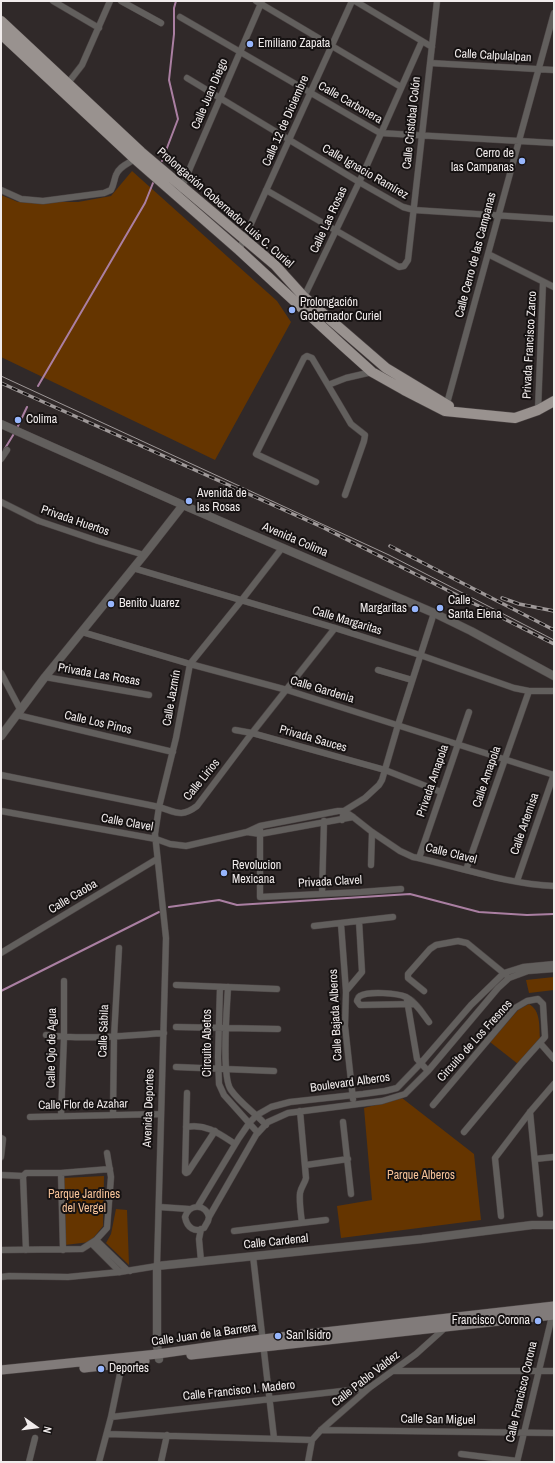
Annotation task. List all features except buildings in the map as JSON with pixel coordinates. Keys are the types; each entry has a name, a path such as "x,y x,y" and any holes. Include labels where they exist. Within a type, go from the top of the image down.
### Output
{"main road":[{"name":"Prolongación Gobernador Luis C. Curiel","path":"1,21 68,83 176,196 240,250 372,372 404,390 446,408 464,413 515,418 538,410 554,401"},
{"name":"Prolongación Gobernador Luis C. Curiel","path":"1,34 138,156 183,186 275,265 304,297 386,368 446,408"},
{"name":"Calle Juan de la Barrera","path":"1,1376 24,1371 554,1309"},
{"name":"Calle Juan de la Barrera","path":"1,1370 24,1371 122,1364 158,1356"}],"street":[{"path":"53,1 99,28"},
{"path":"68,83 82,65 110,1"},
{"path":"121,1 161,23"},
{"path":"354,1 432,47"},
{"name":"Calle 12 de Diciembre","path":"240,250 310,93 354,1"},
{"name":"Calle Cristóbal Colón","path":"336,231 399,267 404,266 408,260 437,1"},
{"path":"260,2 401,87"},
{"name":"Calle Juan Diego","path":"176,196 183,186 260,2"},
{"name":"Calle Cerro de las Campanas","path":"446,408 554,13"},
{"name":"Calle Carbonera","path":"180,17 380,133 554,143"},
{"name":"Calle Las Rosas","path":"304,297 359,182 422,41"},
{"name":"Calle Calpulalpan","path":"430,63 554,70"},
{"name":"Calle Ignacio Ramírez","path":"187,78 402,207 414,210 554,219"},
{"path":"1,190 21,199 43,201 107,191 111,190 115,184 119,170 138,156"},
{"path":"266,190 336,231"},
{"path":"488,254 554,287"},
{"name":"Privada Francisco Zarco","path":"538,410 543,282"},
{"path":"316,482 256,454 304,358 307,356 312,358 351,424 365,435 345,495"},
{"path":"328,385 346,378 372,372"},
{"name":"Avenida Colima","path":"1,424 183,505 434,613 471,631 554,676"},
{"path":"1,459 7,450"},
{"name":"Privada Huertos","path":"1,502 39,521 144,555"},
{"path":"1,736 45,677 183,505"},
{"name":"Calle Jazmín","path":"157,859 155,834 159,807 173,752 190,664 282,548"},
{"name":"Calle Margaritas","path":"133,568 335,628 420,655 514,688 529,691 554,691"},
{"path":"342,820 344,811 365,798 379,785 382,780 434,613"},
{"name":"Calle Lirios","path":"1,775 159,807 182,814 188,812 197,806 252,733 335,628"},
{"name":"Calle Gardenia","path":"82,632 190,664 287,690 554,775"},
{"path":"378,670 412,680"},
{"path":"1,673 19,713"},
{"name":"Privada Las Rosas","path":"45,677 149,695"},
{"name":"Calle Amapola","path":"466,870 529,691"},
{"name":"Privada Amapola","path":"419,858 469,712"},
{"name":"Calle Los Pinos","path":"19,713 173,752"},
{"name":"Privada Sauces","path":"235,730 252,733 385,770 441,792"},
{"name":"Calle Artemisa","path":"517,881 554,775"},
{"name":"Calle Clavel","path":"1,811 156,839 170,844 186,846 248,832 260,826 328,812 344,811 400,851 419,858 517,881 537,885 554,886"},
{"name":"Calle Clavel","path":"248,832 260,834 324,821 342,820 353,816"},
{"path":"322,894 324,821"},
{"name":"Privada Clavel","path":"260,826 260,897 401,889"},
{"path":"371,865 372,832"},
{"name":"Calle Caoba","path":"1,953 157,859"},
{"name":"Avenida Deportes","path":"157,859 166,927 157,1266 158,1356"},
{"path":"314,926 393,917"},
{"path":"346,991 362,972 359,921"},
{"name":"Calle Bajada Alberos","path":"342,924 346,991 345,1026 354,1104"},
{"path":"424,991 408,978 408,974 430,949 436,945 458,941 467,943 509,978"},
{"name":"Calle Sábila","path":"113,1115 114,1037 119,948"},
{"name":"Boulevard Alberos","path":"198,1206 235,1144 250,1122 257,1115 271,1107 290,1102 385,1091 397,1088 471,1005 504,973 523,967 554,964"},
{"name":"Boulevard Alberos","path":"209,1217 258,1133 266,1125 288,1113 382,1101 405,1094 428,1071 498,988 509,978 528,971 554,969"},
{"name":"Calle Ojo de Agua","path":"61,1116 64,1037 64,981"},
{"path":"176,985 277,989"},
{"name":"Circuito Abetos","path":"220,987 219,1084 224,1095 250,1122 258,1133"},
{"name":"Circuito Abetos","path":"228,987 226,1028 227,1081 230,1089 266,1125"},
{"path":"411,1004 360,1005 357,1001 362,995 382,993 398,994 406,997 429,1022"},
{"name":"Circuito de Los Fresnos","path":"433,1105 515,1008 527,1001 538,999 544,1004 545,1037 464,1132"},
{"path":"411,1004 417,1058 420,1064 428,1071"},
{"path":"176,1027 278,1029"},
{"path":"46,1036 114,1037 164,1033"},
{"path":"540,1043 554,1059"},
{"path":"176,1067 274,1071"},
{"path":"501,1216 496,1158 530,1112 554,1084"},
{"path":"187,1093 186,1174 215,1131"},
{"path":"300,1111 306,1165 306,1183 301,1189 300,1194 302,1223"},
{"path":"530,1112 540,1214"},
{"name":"Calle Flor de Azahar","path":"30,1117 161,1114"},
{"path":"343,1122 351,1194"},
{"path":"186,1127 194,1125 204,1126 235,1144"},
{"path":"1,1138 3,1139 3,1144 1,1157"},
{"path":"1,1250 82,1249 94,1242 107,1228 111,1177 107,1153"},
{"path":"535,1159 554,1157"},
{"path":"306,1165 348,1159"},
{"path":"1,1175 23,1176 26,1173 61,1173 110,1169"},
{"path":"61,1173 63,1250"},
{"path":"23,1176 26,1250"},
{"path":"159,1207 189,1209 198,1206 205,1210 209,1217 207,1224 201,1230 199,1239 201,1261"},
{"path":"189,1209 185,1217 188,1226 196,1230 201,1230"},
{"path":"234,1232 326,1220"},
{"name":"Calle Cardenal","path":"1,1277 68,1278 201,1261 422,1239 532,1225 554,1225"},
{"path":"94,1242 130,1271"},
{"path":"94,1242 120,1272"},
{"path":"253,1256 274,1438"},
{"name":"Calle Francisco Corona","path":"517,1461 554,1309"},
{"name":"Calle Pablo Valdez","path":"312,1440 321,1430 369,1388 394,1371 447,1322"},
{"path":"99,1462 111,1417 122,1364"},
{"path":"394,1371 538,1372 554,1370"},
{"name":"Calle Francisco I. Madero","path":"111,1417 369,1388"},
{"name":"Calle San Miguel","path":"321,1430 554,1433"},
{"path":"107,1434 312,1440 308,1462"},
{"path":"161,1462 167,1435"},
{"path":"29,1462 35,1438"},
{"path":"461,1454 517,1461"}],"green space":[{"path":"132,171 277,301 291,322 215,460 1,357 1,195 18,202 78,202 111,196"},
{"path":"554,977 554,990 529,993 526,980"},
{"path":"529,1004 536,1011 540,1038 518,1064 490,1042 518,1010"},
{"name":"Parque Alberos","path":"402,1098 474,1154 481,1220 341,1238 337,1206 372,1200 364,1108"},
{"name":"Parque Jardines del Vergel","path":"104,1176 103,1226 90,1242 65,1245 63,1178"},
{"path":"116,1209 127,1210 129,1265 106,1243 111,1234"}],"waterway":[{"path":"162,161 178,119 169,80 174,34 174,8 176,1"},
{"path":"38,386 145,203 153,183"},
{"path":"17,428 27,407"},
{"path":"4,450 15,432"},
{"path":"169,907 219,900 237,905 410,894 479,912 527,915 554,914"},
{"path":"1,991 159,912"}],"tram line":[{"path":"1,376 389,555 554,640"}],"railway":[{"path":"1,383 322,527 554,644"},
{"path":"390,546 554,630"},
{"path":"502,598 519,604 554,611"}],"place":[{"name":"Emiliano Zapata","path":"250,44"},
{"name":"Cerro de las Campanas","path":"522,161"},
{"name":"Prolongación Gobernador Curiel","path":"292,310"},
{"name":"Colima","path":"18,420"},
{"name":"Avenida de las Rosas","path":"189,501"},
{"name":"Benito Juarez","path":"111,604"},
{"name":"Calle Santa Elena","path":"440,608"},
{"name":"Margaritas","path":"415,609"},
{"name":"Revolucion Mexicana","path":"224,873"},
{"name":"Francisco Corona","path":"538,1321"},
{"name":"San Isidro","path":"278,1336"},
{"name":"Deportes","path":"101,1369"}]}
